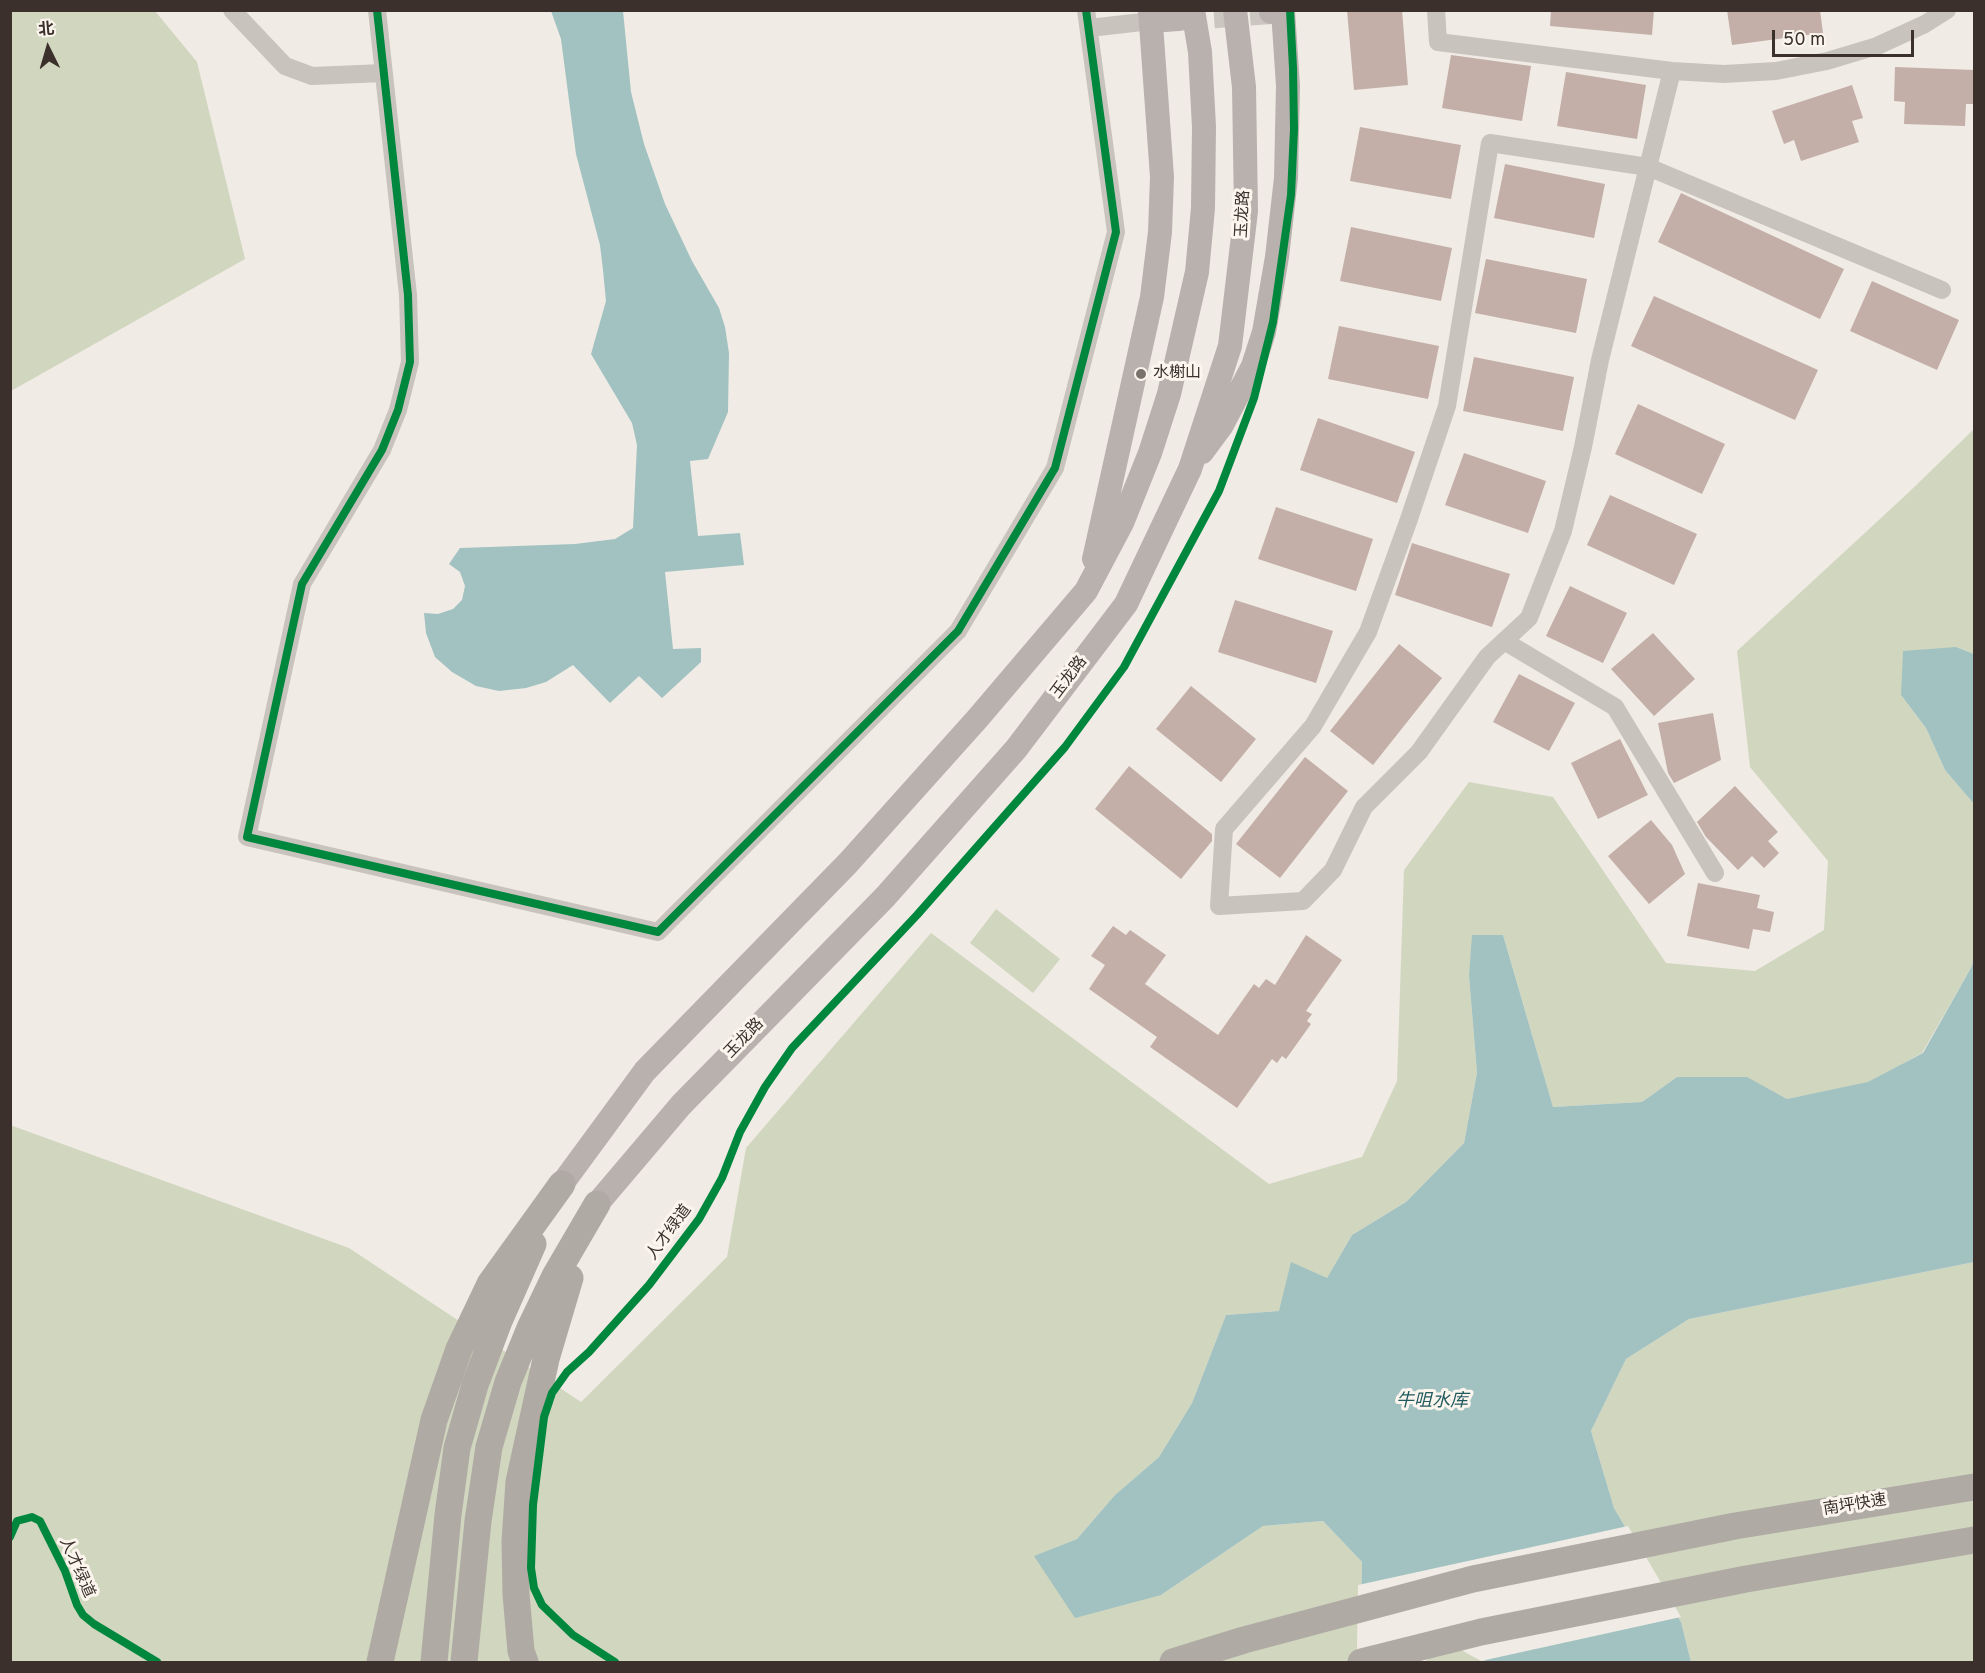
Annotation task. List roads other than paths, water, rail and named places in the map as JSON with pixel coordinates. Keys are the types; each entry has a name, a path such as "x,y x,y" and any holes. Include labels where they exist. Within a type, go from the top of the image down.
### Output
{"highway":[{"path":"380,1662 434,1420 459,1349 490,1284 562,1184"},
{"path":"434,1662 457,1448 474,1384 498,1321 562,1184"},
{"path":"464,1662 478,1521 489,1447 508,1382 555,1276 597,1204"},
{"path":"525,1662 521,1651 516,1594 515,1541 519,1482 557,1319 597,1204"},
{"name":"南坪快速","path":"1173,1662 1244,1640 1473,1580 1736,1526 1974,1487"},
{"path":"1361,1662 1481,1632 1746,1580 1974,1540"}],"main road":[{"name":"玉龙路","path":"597,1204 681,1105 885,897 1016,749 1126,604 1190,469 1230,346 1246,211 1244,87 1235,10"},
{"path":"1190,469 1222,425 1239,395 1253,366 1266,321 1277,257 1286,178 1288,86 1283,11 1271,12"},
{"path":"562,1184 645,1071 848,863 978,718 1086,591 1122,523 1150,453 1169,394 1197,272 1203,208 1204,127 1200,51 1186,15 1150,16 1162,177 1160,232 1150,308 1086,591"}],"street":[{"path":"232,10 285,66 312,76 384,73"},
{"path":"377,10 408,295 410,362 398,410 382,450 302,584 247,837 658,932 958,631 1055,468 1116,232 1088,19 1150,16"},
{"path":"1436,10 1438,42 1672,71 1734,74 1776,71 1827,61 1877,46 1925,24 1947,10"},
{"path":"1672,71 1648,167 1600,360 1563,531 1529,618 1486,657 1419,752 1364,807 1333,870 1303,901 1219,906 1224,829 1313,726 1368,632 1408,522 1448,406 1490,143 1648,167 1942,290"},
{"path":"1504,641 1615,707 1715,873"}],"water":[{"path":"551,11 623,11 631,92 644,144 665,204 692,261 719,308 725,327 729,353 728,412 708,459 690,461 698,536 740,533 744,565 665,572 673,649 701,648 701,662 662,698 639,676 610,703 573,665 546,682 526,688 499,691 476,686 452,672 435,657 426,633 424,613 438,614 453,609 462,600 465,586 460,572 449,564 460,548 575,544 615,539 633,528 637,445 632,423 591,354 606,301 603,270 600,245 576,154 561,39"},
{"path":"1956,647 1974,654 1974,804 1945,770 1926,728 1901,695 1903,651"},
{"name":"牛咀水库","path":"1472,935 1503,935 1553,1107 1642,1102 1677,1077 1747,1077 1787,1099 1868,1082 1923,1053 1972,966 1974,952 1974,1262 1689,1319 1626,1359 1591,1431 1614,1508 1681,1622 1691,1662 1488,1662 1444,1637 1360,1650 1362,1562 1323,1521 1263,1526 1161,1595 1075,1618 1034,1556 1077,1539 1115,1495 1159,1457 1192,1403 1226,1315 1279,1311 1291,1262 1327,1278 1352,1235 1406,1202 1464,1143 1477,1073 1469,976"}],"tunnel":[{"path":"1178,19 1271,12"}],"place":[{"name":"水榭山","path":"1141,374"}]}
